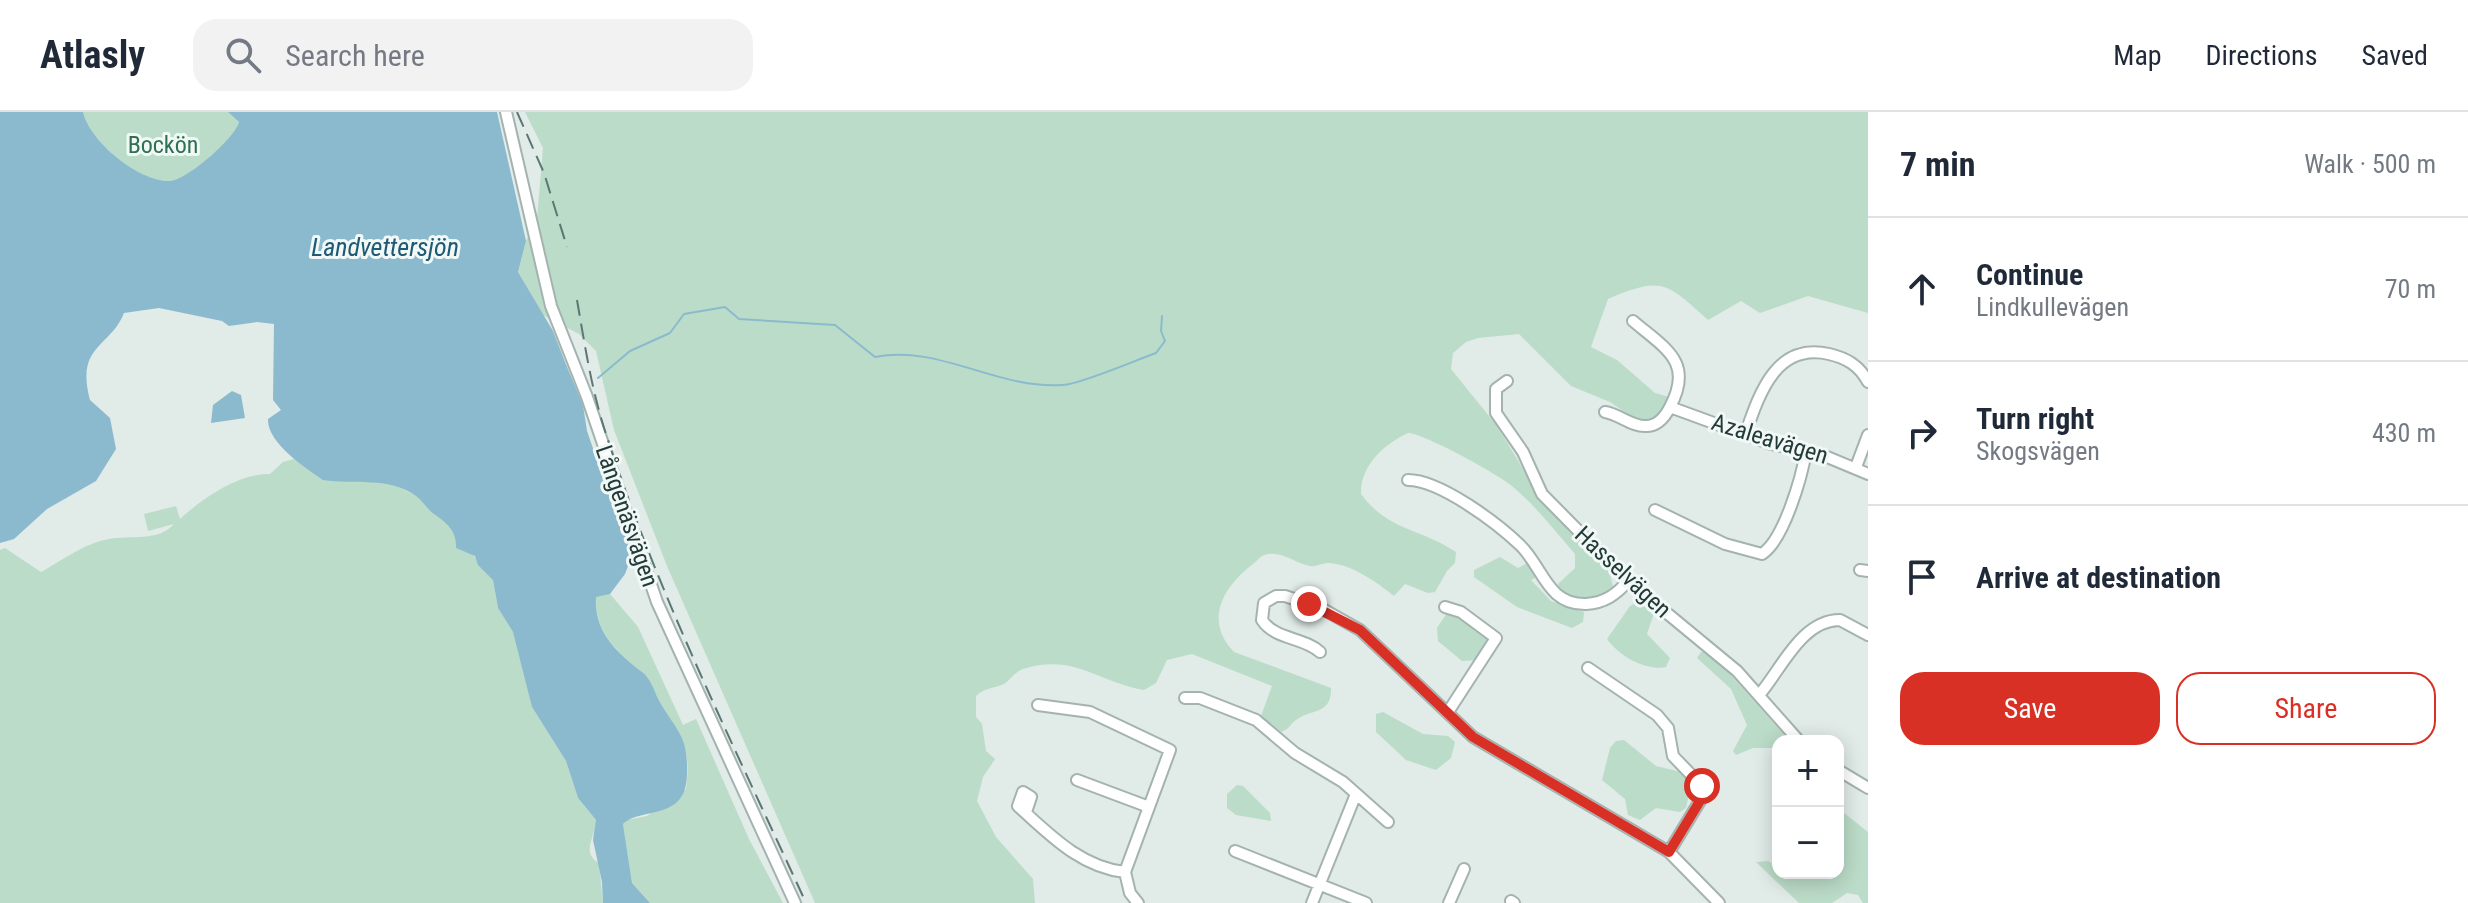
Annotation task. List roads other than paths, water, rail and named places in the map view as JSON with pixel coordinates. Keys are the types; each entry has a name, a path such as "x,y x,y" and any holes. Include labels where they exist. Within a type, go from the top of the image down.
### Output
{"street":[{"name":"Långenäsvägen","path":"506,112 551,306 587,397 657,602 795,903"},
{"path":"1605,412 1646,426 1658,422 1670,407 1680,385 1679,367 1633,321"},
{"path":"1745,435 1769,374 1796,355 1812,351 1841,357 1858,368 1868,382"},
{"name":"Hasselvägen","path":"1507,381 1498,385 1494,404 1502,424 1523,452 1542,494 1628,581 1737,671 1794,735"},
{"name":"Azaleavägen","path":"1670,407 1745,435 1856,467 1868,474"},
{"path":"1856,467 1868,435"},
{"path":"1655,510 1725,544 1762,554 1770,548 1795,495 1806,451"},
{"path":"1408,480 1435,486 1520,545 1551,590 1564,601 1584,604 1604,601 1628,581"},
{"path":"1320,652 1313,645 1270,629 1262,620 1264,603 1276,596 1285,596 1321,608 1349,623 1480,742 1669,852 1703,895 1719,903"},
{"path":"1445,607 1461,612 1496,638 1448,712"},
{"path":"1759,695 1789,654 1819,625 1840,620 1868,635"},
{"path":"1588,668 1657,715 1668,728 1673,756 1702,786 1703,796 1669,852"},
{"path":"1185,698 1200,698 1256,720 1295,753 1343,782 1388,822"},
{"path":"1038,705 1090,712 1170,750 1125,872 1130,893 1138,903"},
{"path":"1844,774 1868,788"},
{"path":"1077,780 1149,807"},
{"path":"1312,903 1356,794"},
{"path":"1026,812 1054,842 1099,865 1125,872"},
{"path":"1235,851 1366,903"},
{"path":"1449,903 1464,869"}],"water":[{"name":"Landvettersjön","path":"0,112 83,112 95,136 118,158 144,175 170,181 198,166 228,138 239,122 228,112 497,112 526,241 518,272 553,331 583,405 587,431 633,553 625,574 610,594 596,597 599,621 609,641 648,678 686,750 686,782 679,800 666,809 635,817 623,824 632,883 650,903 603,903 593,840 596,820 578,798 566,761 532,707 513,632 498,608 493,580 478,565 475,556 456,548 450,528 416,496 382,483 323,480 289,454 274,437 268,419 281,410 273,400 274,324 257,322 229,326 222,321 159,308 124,313 96,349 87,368 90,400 110,418 116,449 96,481 47,509 14,539 0,543"},
{"path":"232,391 241,395 245,418 211,423 213,405"}],"waterway":[{"path":"598,378 630,351 670,333 684,314 725,307 739,319 835,325 875,357 922,357 1015,381 1063,385 1156,353 1165,341 1161,331 1162,316"}],"railway":[{"path":"517,112 544,173 567,247"},
{"path":"577,300 597,404 650,556 806,903"}],"park label":[{"name":"Bockön","path":"163,145"}]}
